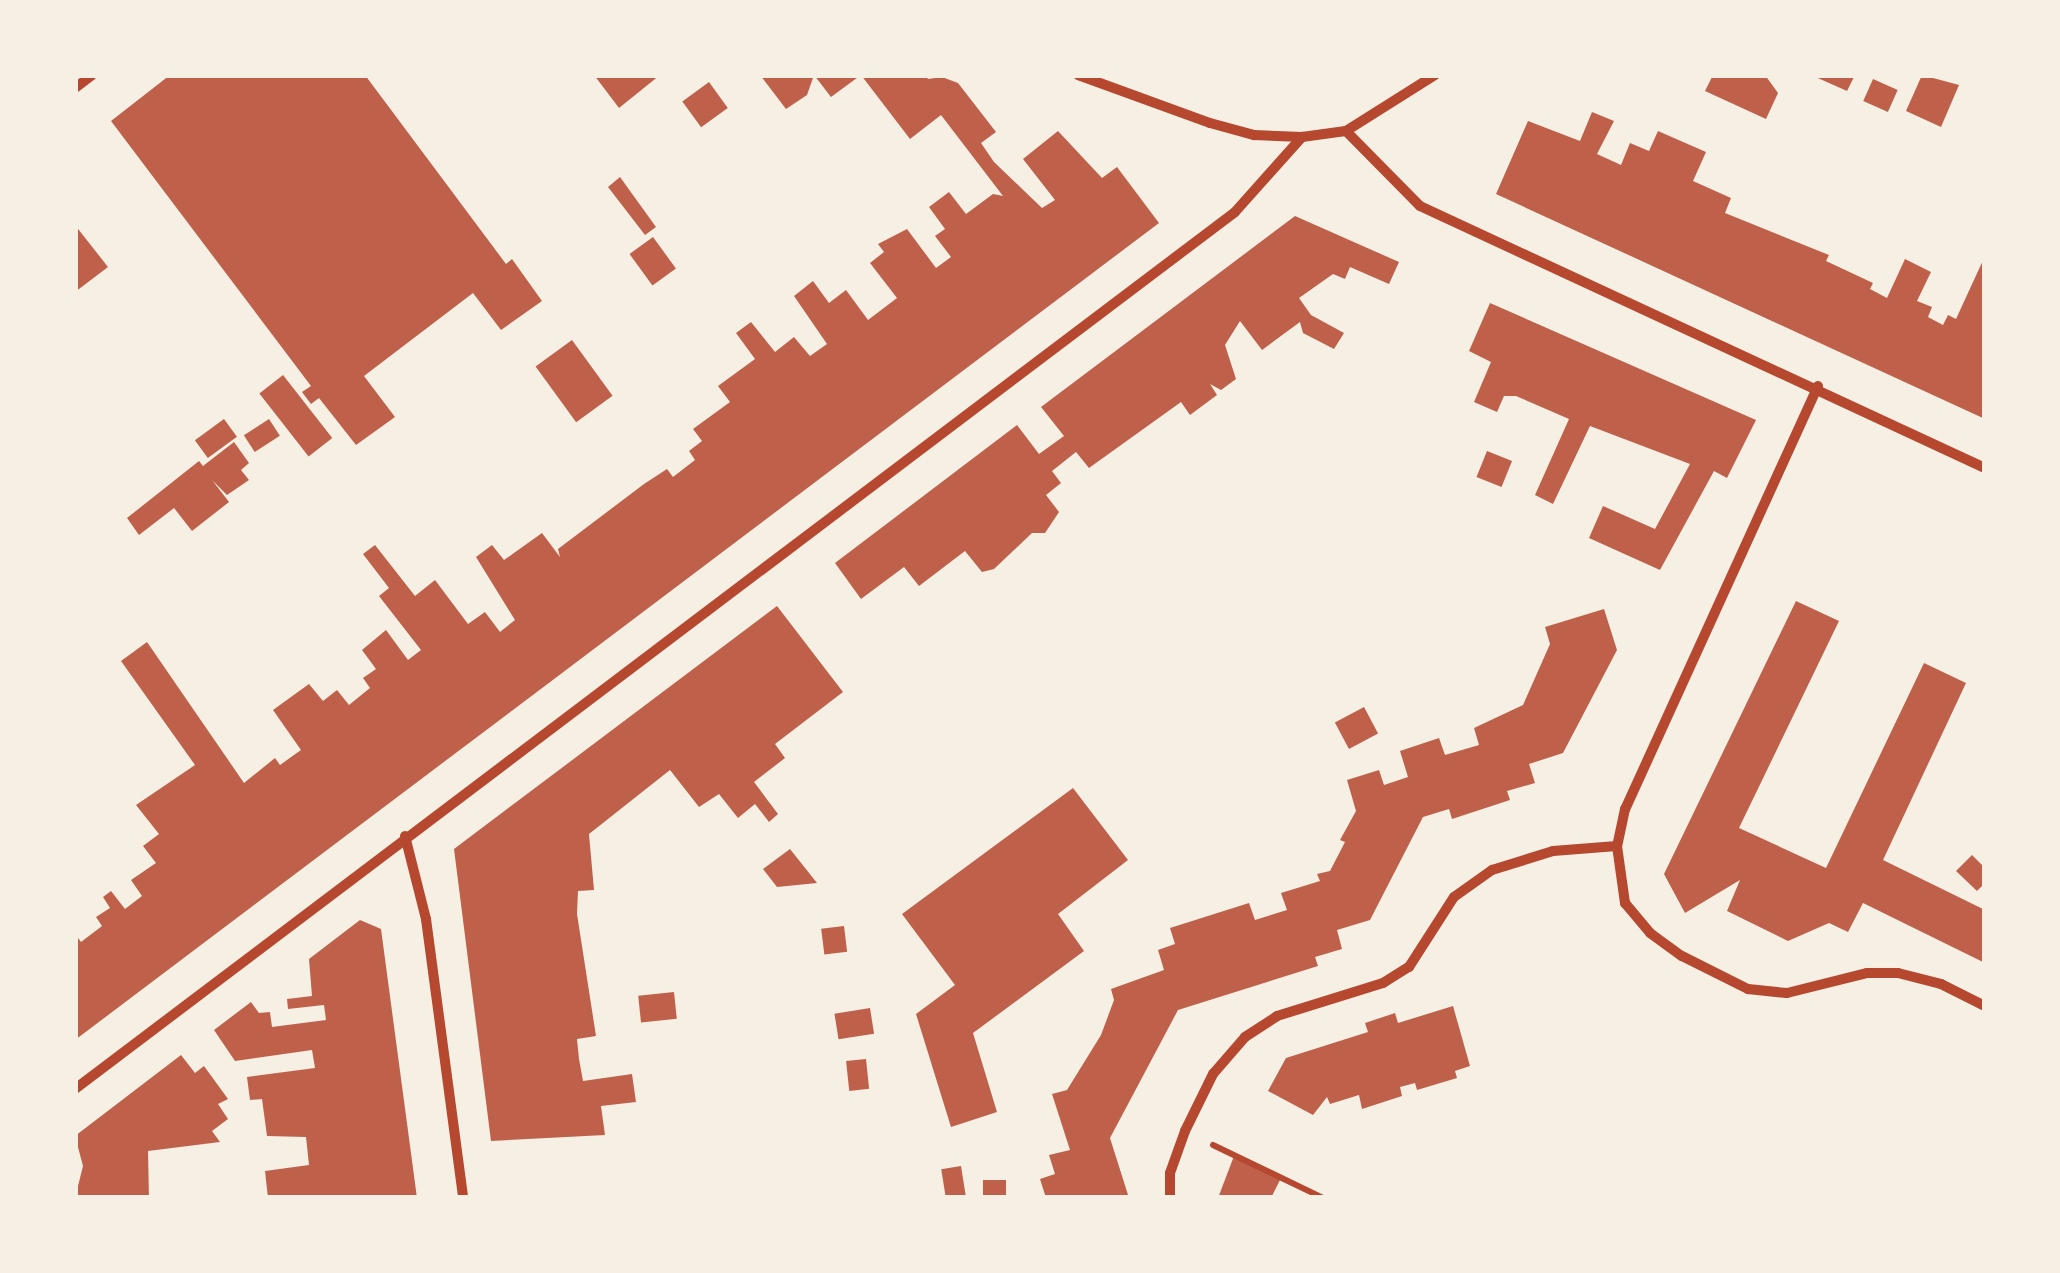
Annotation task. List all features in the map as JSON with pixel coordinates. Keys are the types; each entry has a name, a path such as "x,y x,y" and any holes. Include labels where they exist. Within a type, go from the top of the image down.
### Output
{"street":[{"path":"75,88 92,75"},
{"path":"1078,75 1210,123 1254,135 1302,138 1346,130 1435,75"},
{"path":"1346,130 1420,206 1818,386 1985,468"},
{"path":"75,1089 1236,212 1302,138"},
{"path":"1818,386 1625,809 1617,846 1625,902 1650,933 1748,990 1786,993 1867,973 1898,973 1941,984 1985,1006"},
{"path":"405,836 426,919 463,1198"},
{"path":"1170,1198 1170,1173 1185,1131 1214,1074 1245,1037 1277,1016 1383,983 1409,967 1454,898 1492,870 1553,852 1617,846"}],"path":[{"path":"1185,1131 1323,1198"}],"building":[{"path":"170,75 365,75 506,264 512,259 542,301 501,330 473,293 364,376 395,417 356,445 319,398 311,404 302,392 311,386 111,121"},
{"path":"594,75 660,75 619,108"},
{"path":"760,75 814,75 807,95 786,109"},
{"path":"814,75 861,75 831,97"},
{"path":"861,75 925,75 928,79 942,77 958,83 996,132 981,143 994,162 1042,208 1055,200 1023,159 1058,131 1102,178 1117,167 1159,223 75,1040 75,934 81,942 102,926 96,917 110,908 103,897 111,891 125,909 142,896 131,880 156,863 143,846 159,834 136,805 195,765 121,661 147,642 244,783 275,758 280,765 301,750 273,710 309,684 323,701 337,690 349,705 370,688 363,678 376,669 362,650 386,630 408,660 421,650 379,596 389,588 363,554 375,545 415,596 435,580 468,624 485,612 500,632 515,620 476,557 492,545 504,560 542,533 560,557 558,549 644,484 667,469 673,477 695,460 689,451 702,441 693,429 730,402 718,386 755,359 736,333 751,322 775,352 794,337 810,356 827,344 794,296 813,281 829,303 846,290 868,320 897,298 870,263 884,252 878,244 907,229 936,268 951,257 935,236 945,229 929,207 949,192 966,214 993,194 1003,196 941,115 910,139"},
{"path":"1713,75 1765,75 1778,93 1766,119 1705,91"},
{"path":"1811,75 1855,75 1847,91"},
{"path":"1922,75 1959,85 1941,127 1906,111"},
{"path":"1873,79 1898,90 1888,112 1863,101"},
{"path":"709,82 728,108 701,127 682,101"},
{"path":"1592,112 1614,121 1597,154 1621,165 1630,143 1649,151 1658,131 1706,152 1693,181 1731,198 1725,213 1829,255 1826,261 1873,283 1870,289 1887,298 1905,259 1931,272 1917,301 1932,307 1928,317 1943,325 1948,315 1956,319 1985,256 1985,419 1496,194 1528,121 1580,141"},
{"path":"620,177 656,227 645,235 608,187"},
{"path":"1295,216 1399,262 1389,284 1350,267 1345,279 1333,274 1299,298 1311,315 1344,333 1334,349 1303,333 1300,322 1262,350 1240,321 1225,345 1236,379 1221,390 1210,384 1217,395 1190,415 1181,402 1089,468 1076,452 1052,471 1061,483 1046,495 1059,512 1045,533 1032,533 994,569 982,572 965,551 919,586 904,567 861,599 835,563 1017,425 1039,454 1064,436 1041,407"},
{"path":"75,225 108,267 75,292"},
{"path":"653,237 676,269 652,286 630,254"},
{"path":"1490,303 1756,420 1727,478 1714,471 1660,570 1589,538 1603,506 1655,529 1690,464 1590,426 1553,504 1535,495 1569,419 1516,396 1504,396 1497,412 1474,402 1491,362 1469,351"},
{"path":"572,340 613,396 576,422 536,366"},
{"path":"283,375 332,438 309,457 259,393"},
{"path":"224,419 237,437 208,458 195,440"},
{"path":"269,419 280,436 255,452 244,435"},
{"path":"234,442 249,463 241,470 249,480 227,495 212,480 229,502 192,531 174,508 139,535 127,518 199,461 203,466"},
{"path":"1487,451 1512,461 1502,487 1477,477"},
{"path":"1796,601 1839,621 1739,828 1826,868 1924,663 1966,683 1883,860 1985,910 1985,963 1863,903 1848,932 1829,923 1788,941 1727,911 1740,880 1685,913 1664,874"},
{"path":"777,606 843,692 775,744 785,758 754,782 778,814 769,822 755,804 738,818 719,794 699,807 670,770 589,834 594,890 578,891 577,914 596,1036 577,1039 579,1059 583,1081 632,1074 636,1102 601,1106 605,1135 491,1141 454,849"},
{"path":"1604,609 1617,650 1563,753 1529,764 1535,783 1507,791 1510,800 1452,819 1449,809 1423,817 1370,920 1337,930 1342,949 1315,957 1318,966 1178,1010 1110,1138 1129,1198 1046,1198 1040,1179 1055,1174 1049,1155 1070,1150 1052,1094 1067,1090 1101,1035 1114,1000 1111,989 1164,970 1158,950 1175,944 1170,928 1249,903 1255,920 1287,910 1281,893 1320,881 1317,874 1330,871 1345,842 1340,840 1356,811 1347,780 1379,770 1384,785 1408,777 1400,751 1439,738 1445,755 1479,745 1474,728 1523,705 1550,644 1545,627"},
{"path":"1364,707 1378,733 1349,749 1335,722"},
{"path":"1073,788 1128,860 1058,914 1084,951 973,1033 997,1112 951,1127 916,1014 955,985 902,914"},
{"path":"790,849 817,883 777,887 763,869"},
{"path":"1972,855 1985,868 1985,883 1977,891 1956,871"},
{"path":"360,920 381,929 417,1198 268,1198 265,1171 309,1165 306,1137 267,1136 262,1099 250,1100 247,1077 315,1068 312,1050 235,1061 214,1030 251,1002 259,1013 270,1012 272,1027 326,1020 324,1005 288,1009 287,999 312,996 309,959"},
{"path":"844,926 847,952 824,955 821,929"},
{"path":"674,992 677,1019 641,1023 638,996"},
{"path":"1453,1006 1470,1066 1455,1071 1457,1078 1417,1090 1415,1083 1400,1087 1402,1096 1362,1109 1359,1095 1330,1104 1327,1097 1313,1115 1268,1091 1286,1058 1368,1032 1365,1023 1395,1013 1398,1023"},
{"path":"870,1008 874,1034 839,1039 834,1014"},
{"path":"181,1055 195,1073 204,1066 228,1099 218,1104 228,1119 212,1131 220,1142 148,1151 149,1198 75,1198 83,1166 75,1136"},
{"path":"866,1059 869,1089 849,1091 846,1061"},
{"path":"1234,1156 1280,1180 1271,1198 1218,1198"},
{"path":"961,1166 966,1197 946,1198 941,1169"},
{"path":"983,1180 1006,1180 1006,1198 983,1198"}]}
